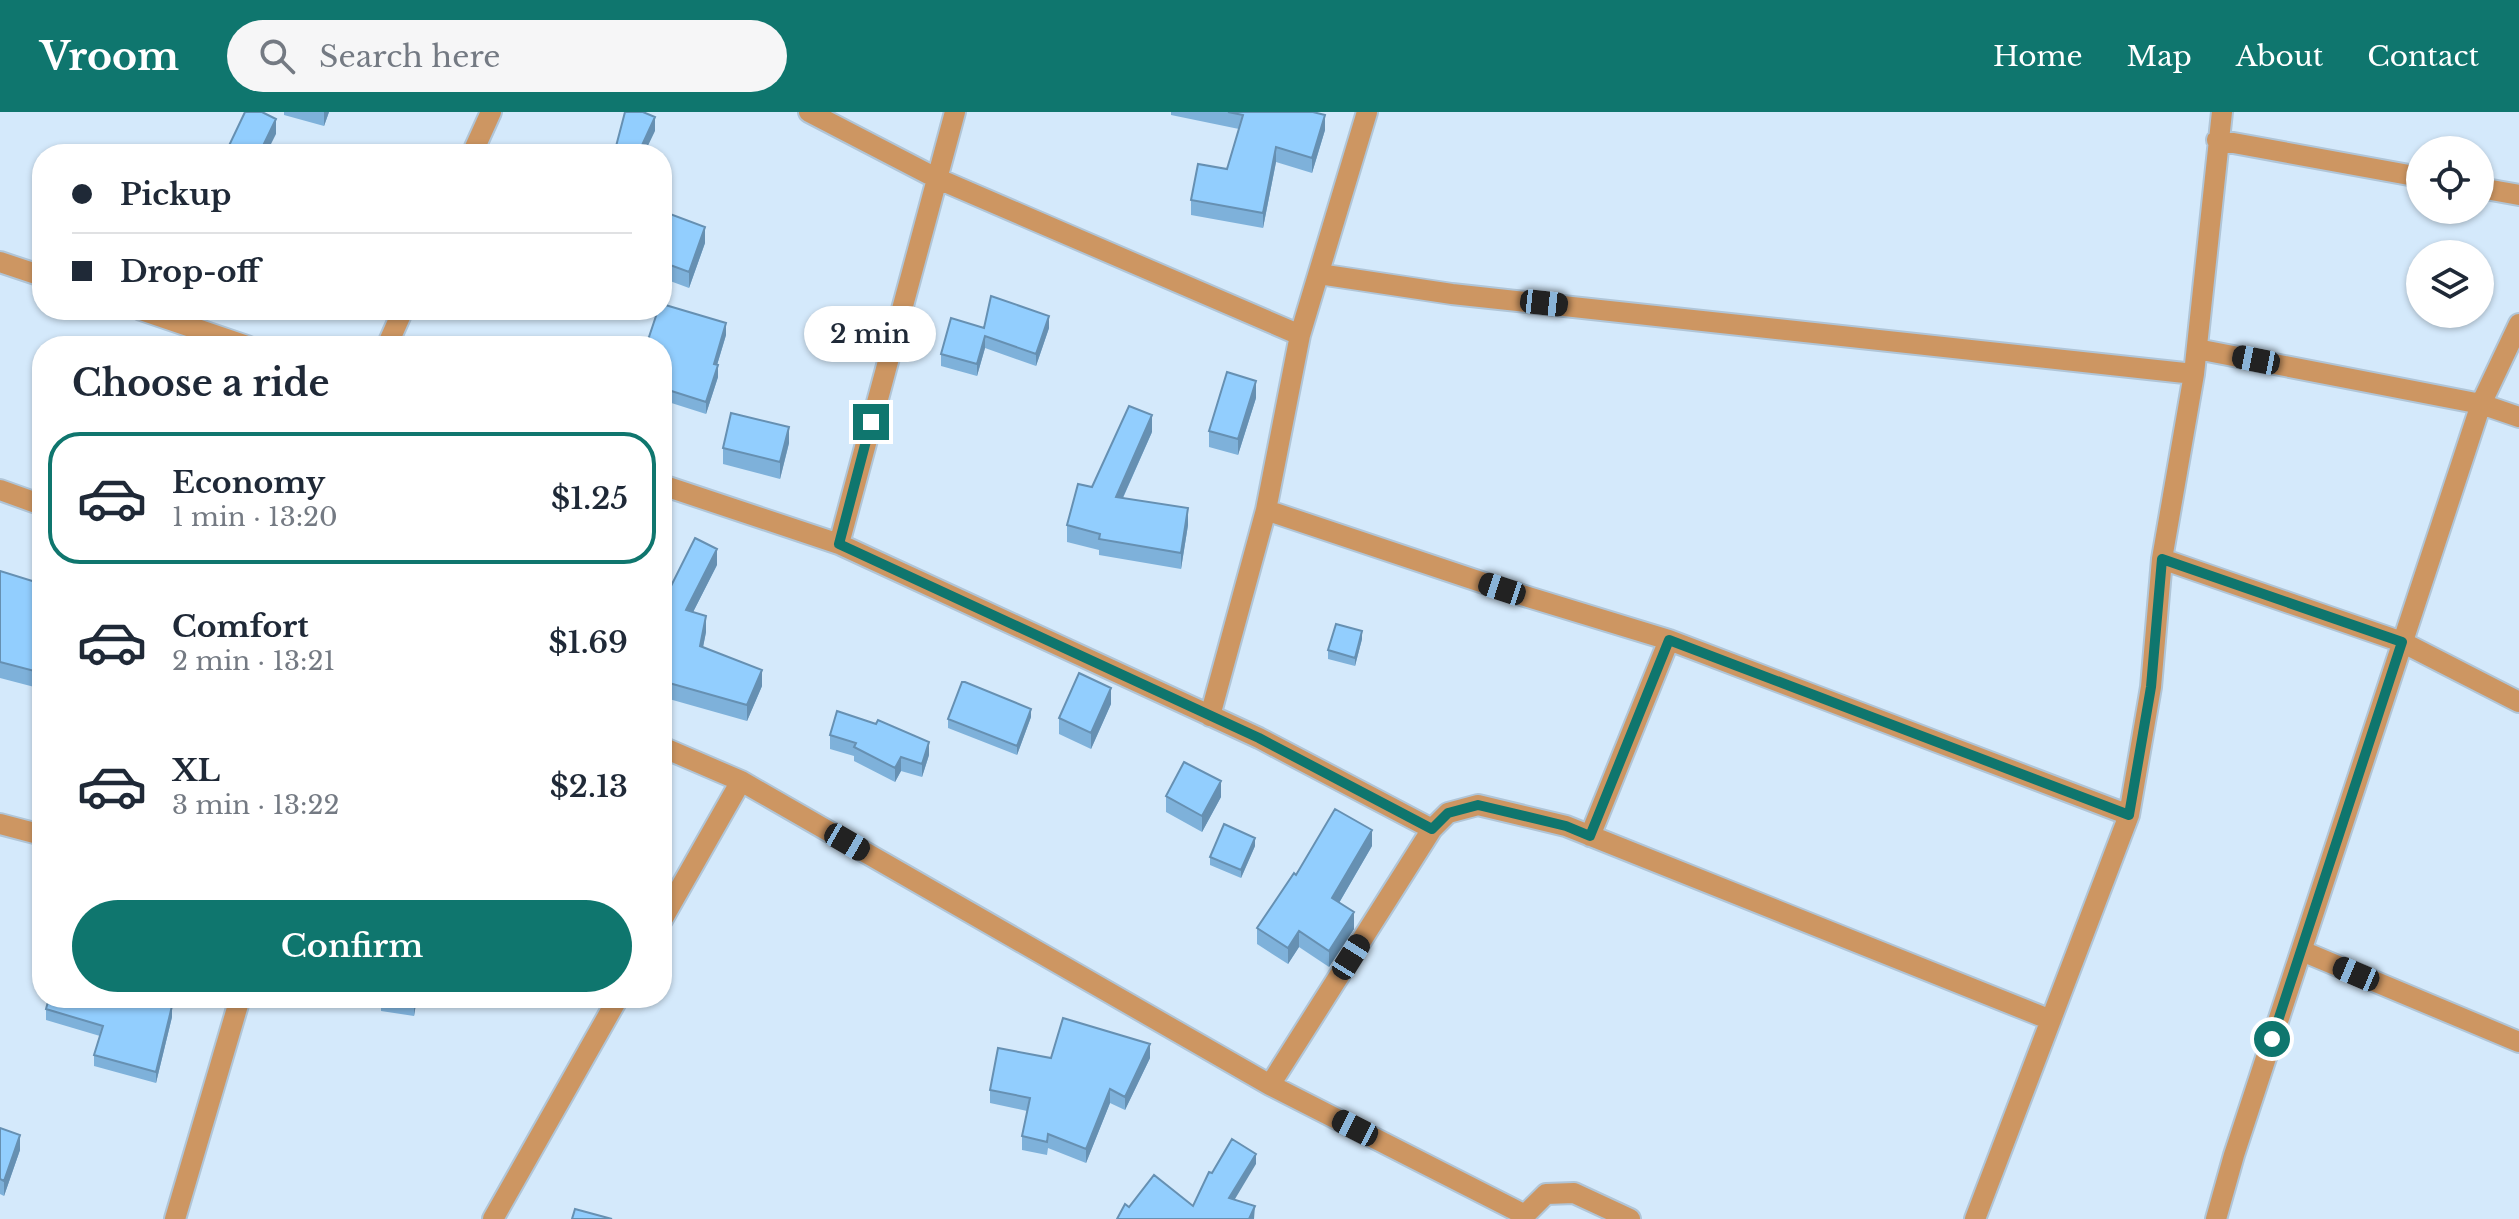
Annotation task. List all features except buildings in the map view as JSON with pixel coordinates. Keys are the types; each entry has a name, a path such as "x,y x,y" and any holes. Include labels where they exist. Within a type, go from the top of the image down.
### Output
{"street":[{"path":"477,144 491,112"},
{"path":"809,112 936,178 1300,335"},
{"path":"839,544 955,112"},
{"path":"1210,716 1266,510 1300,335 1367,112"},
{"path":"1975,1219 2129,815 2151,687 2162,559 2194,374 2222,112"},
{"path":"2217,140 2406,174"},
{"path":"2494,191 2519,195"},
{"path":"0,262 32,273"},
{"path":"1319,274 1452,294 2194,374"},
{"path":"170,320 218,336"},
{"path":"2216,1219 2234,1155 2481,404 2519,324"},
{"path":"2197,349 2481,404 2519,417"},
{"path":"672,488 839,544 1210,716 1432,829"},
{"path":"0,490 32,501"},
{"path":"1266,510 1502,589 1669,640 2129,815"},
{"path":"2162,559 2402,642 2519,702"},
{"path":"1590,836 1669,640"},
{"path":"672,751 741,781 1270,1085 1524,1217 1546,1194 1574,1193 1630,1219"},
{"path":"672,902 741,781"},
{"path":"1270,1085 1432,829 1448,813 1478,805 1566,826 2051,1020"},
{"path":"0,824 32,832"},
{"path":"2302,951 2519,1042"},
{"path":"175,1219 237,1008"},
{"path":"493,1219 612,1008"}],"route":[{"path":"871,422 839,544 1259,738 1432,829 1448,813 1478,805 1566,826 1590,836 1669,640 2129,815 2151,687 2162,559 2402,642 2272,1039"}]}
